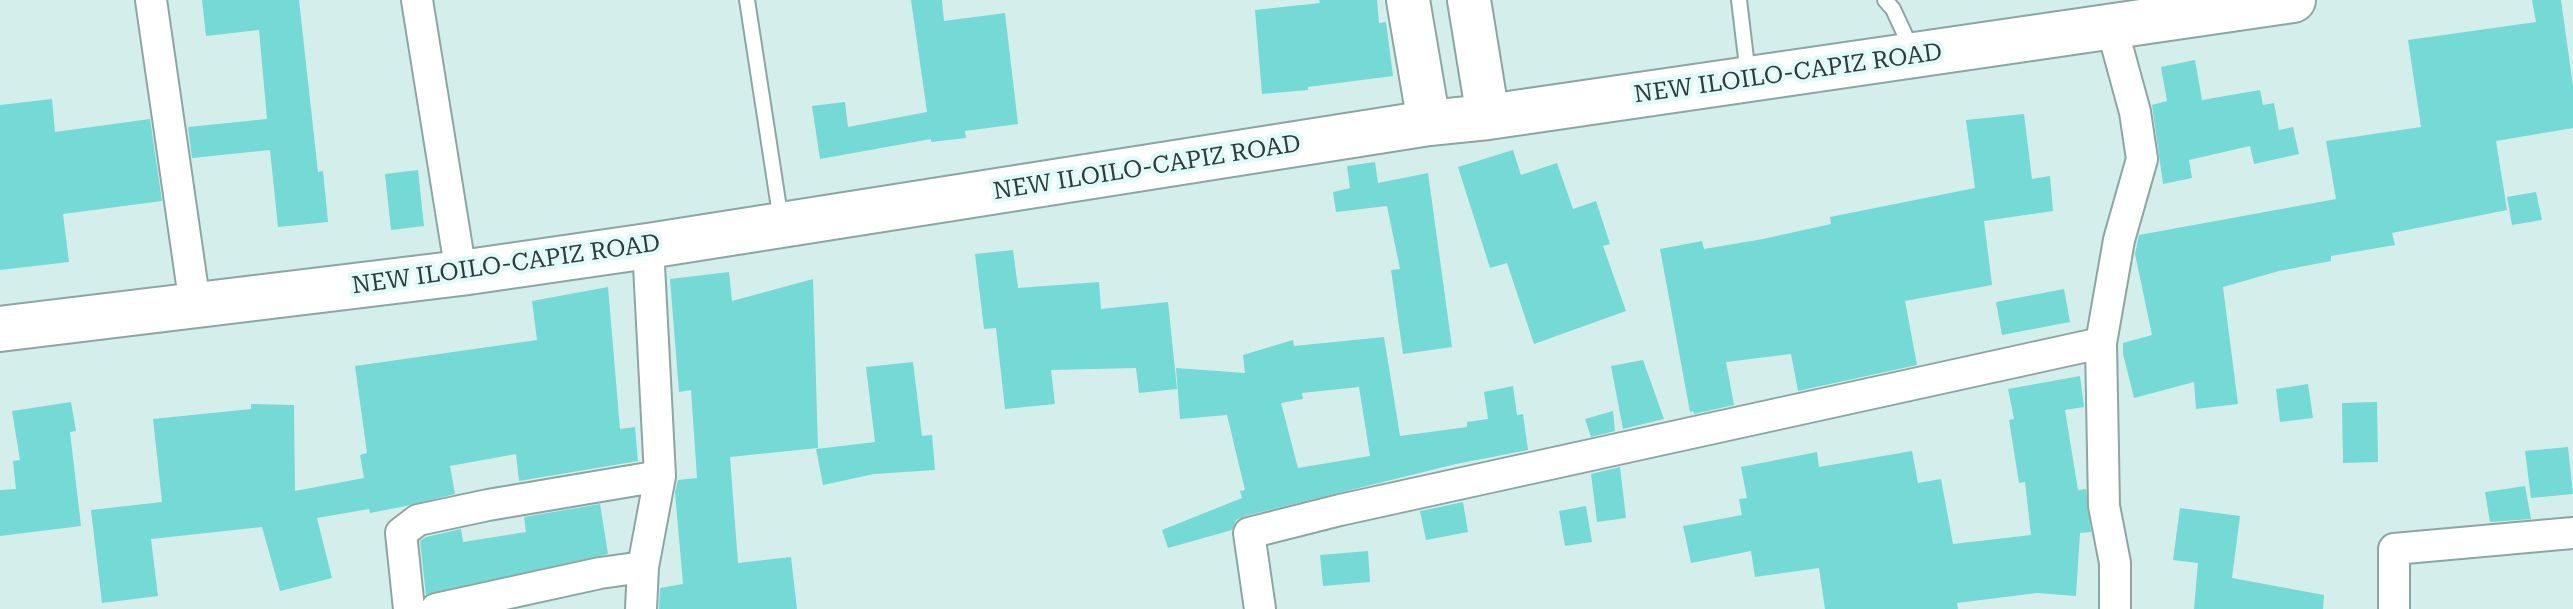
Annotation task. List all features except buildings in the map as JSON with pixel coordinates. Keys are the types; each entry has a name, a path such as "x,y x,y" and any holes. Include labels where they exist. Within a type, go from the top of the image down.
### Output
{"highway":[{"name":"NEW ILOILO-CAPIZ ROAD","path":"0,329 461,273 782,226 1429,123 1915,57 2293,0"}],"street":[{"path":"151,0 195,305"},
{"path":"417,0 461,273"},
{"path":"1408,0 1429,123"},
{"path":"1469,0 1488,117"},
{"path":"2112,28 2135,112 2142,159 2119,240 2101,343 2104,506 2115,563 2115,609"},
{"path":"641,609 643,567 660,476 648,246"},
{"path":"1260,609 1249,533 1340,510 2101,343"},
{"path":"409,609 401,533 418,520 660,476"},
{"path":"2394,609 2394,549 2573,533"},
{"path":"436,609 600,573 643,567"}],"lane":[{"path":"747,0 782,226"},
{"path":"1739,0 1749,80"},
{"path":"1885,0 1893,9 1915,57"}]}
